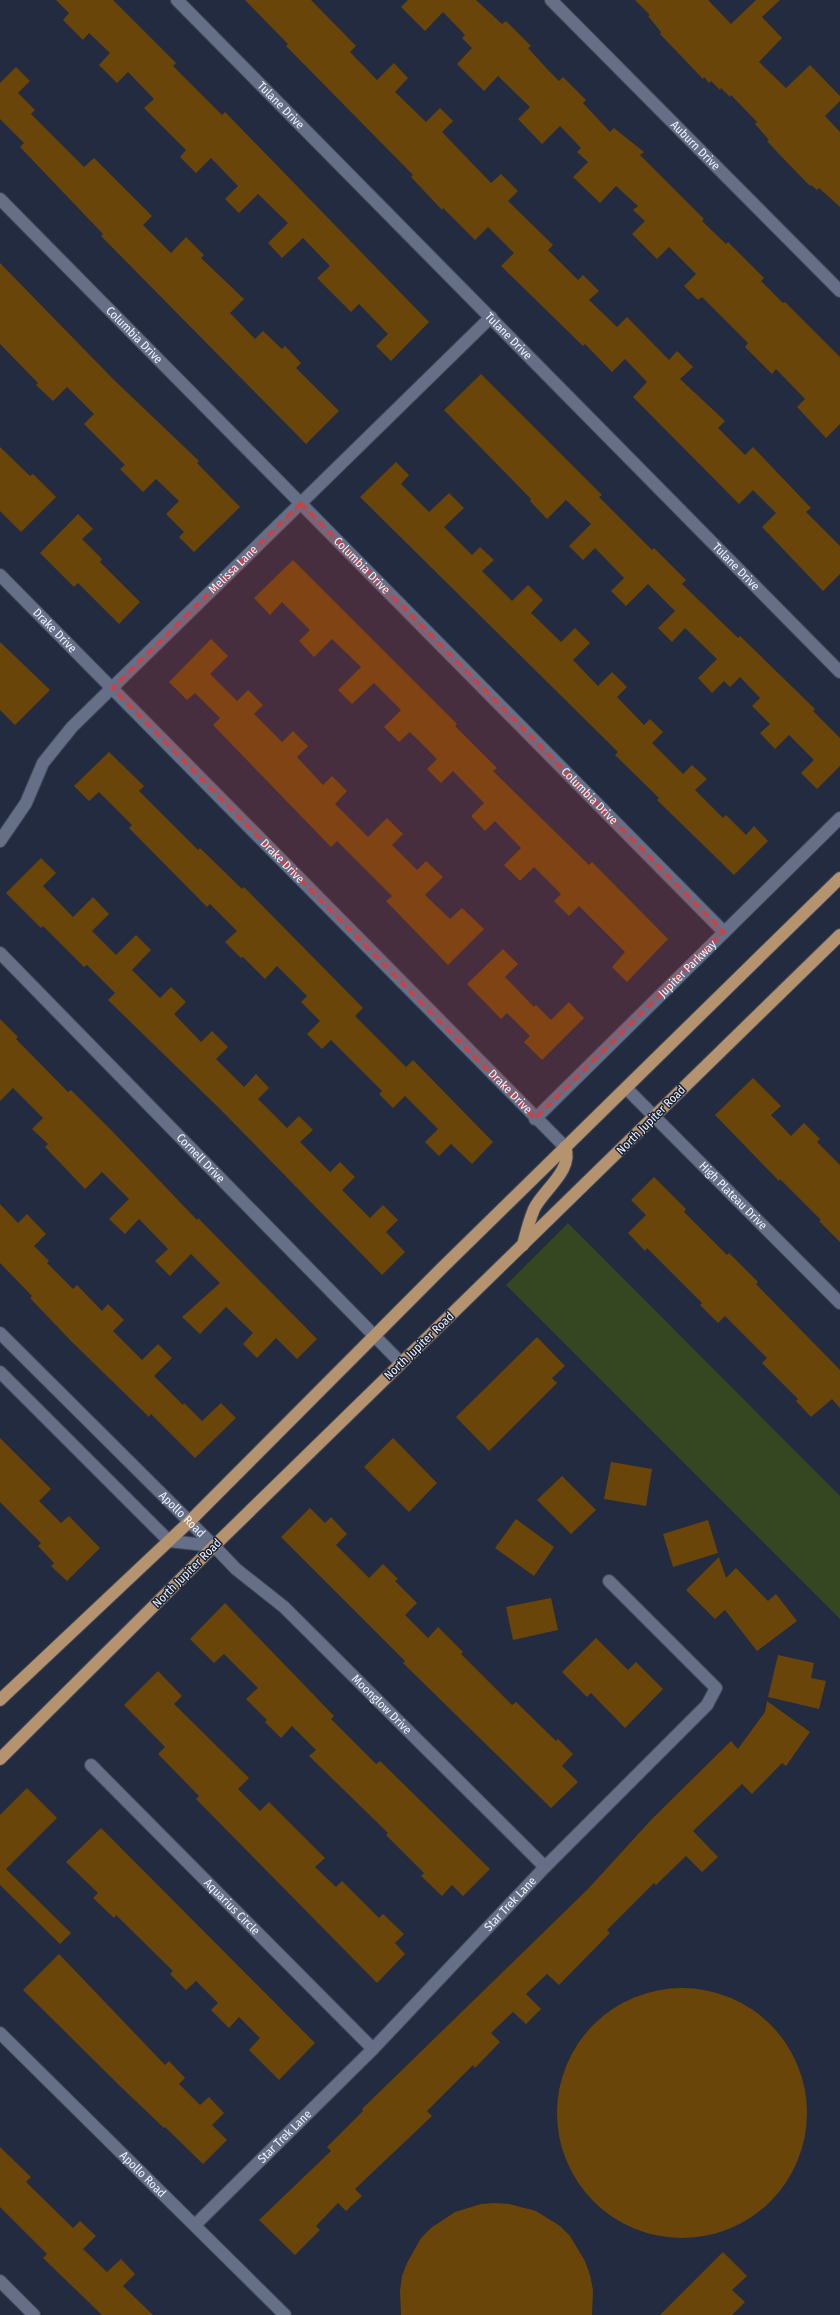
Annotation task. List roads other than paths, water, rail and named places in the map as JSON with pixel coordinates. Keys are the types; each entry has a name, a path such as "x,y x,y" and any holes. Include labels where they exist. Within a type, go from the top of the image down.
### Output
{"main road":[{"path":"0,1700 189,1522 565,1147 840,878"},
{"name":"North Jupiter Road","path":"0,1760 214,1546 840,935"},
{"path":"522,1246 534,1208 564,1166 568,1154 565,1147"}],"street":[{"name":"Tulane Drive","path":"177,0 840,672"},
{"name":"Auburn Drive","path":"551,0 840,291"},
{"name":"Columbia Drive","path":"0,199 724,932"},
{"name":"Melissa Lane","path":"0,841 26,804 43,763 72,727 491,317"},
{"name":"Drake Drive","path":"0,575 535,1119 565,1147"},
{"name":"Jupiter Parkway","path":"535,1119 840,818"},
{"name":"Cornell Drive","path":"0,953 401,1363"},
{"name":"High Plateau Drive","path":"626,1088 653,1117 840,1303"},
{"name":"Apollo Road","path":"0,1333 214,1546"},
{"path":"0,1372 169,1541"},
{"name":"Apollo Road","path":"169,1541 214,1546"},
{"name":"Moonglow Drive","path":"214,1546 236,1569 284,1607 545,1867"},
{"name":"Star Trek Lane","path":"195,2225 373,2049 545,1867 707,1705 716,1688 609,1581"},
{"name":"Aquarius Circle","path":"91,1765 373,2049"},
{"name":"Apollo Road","path":"0,2033 285,2315"},
{"path":"0,2281 34,2315"}]}
